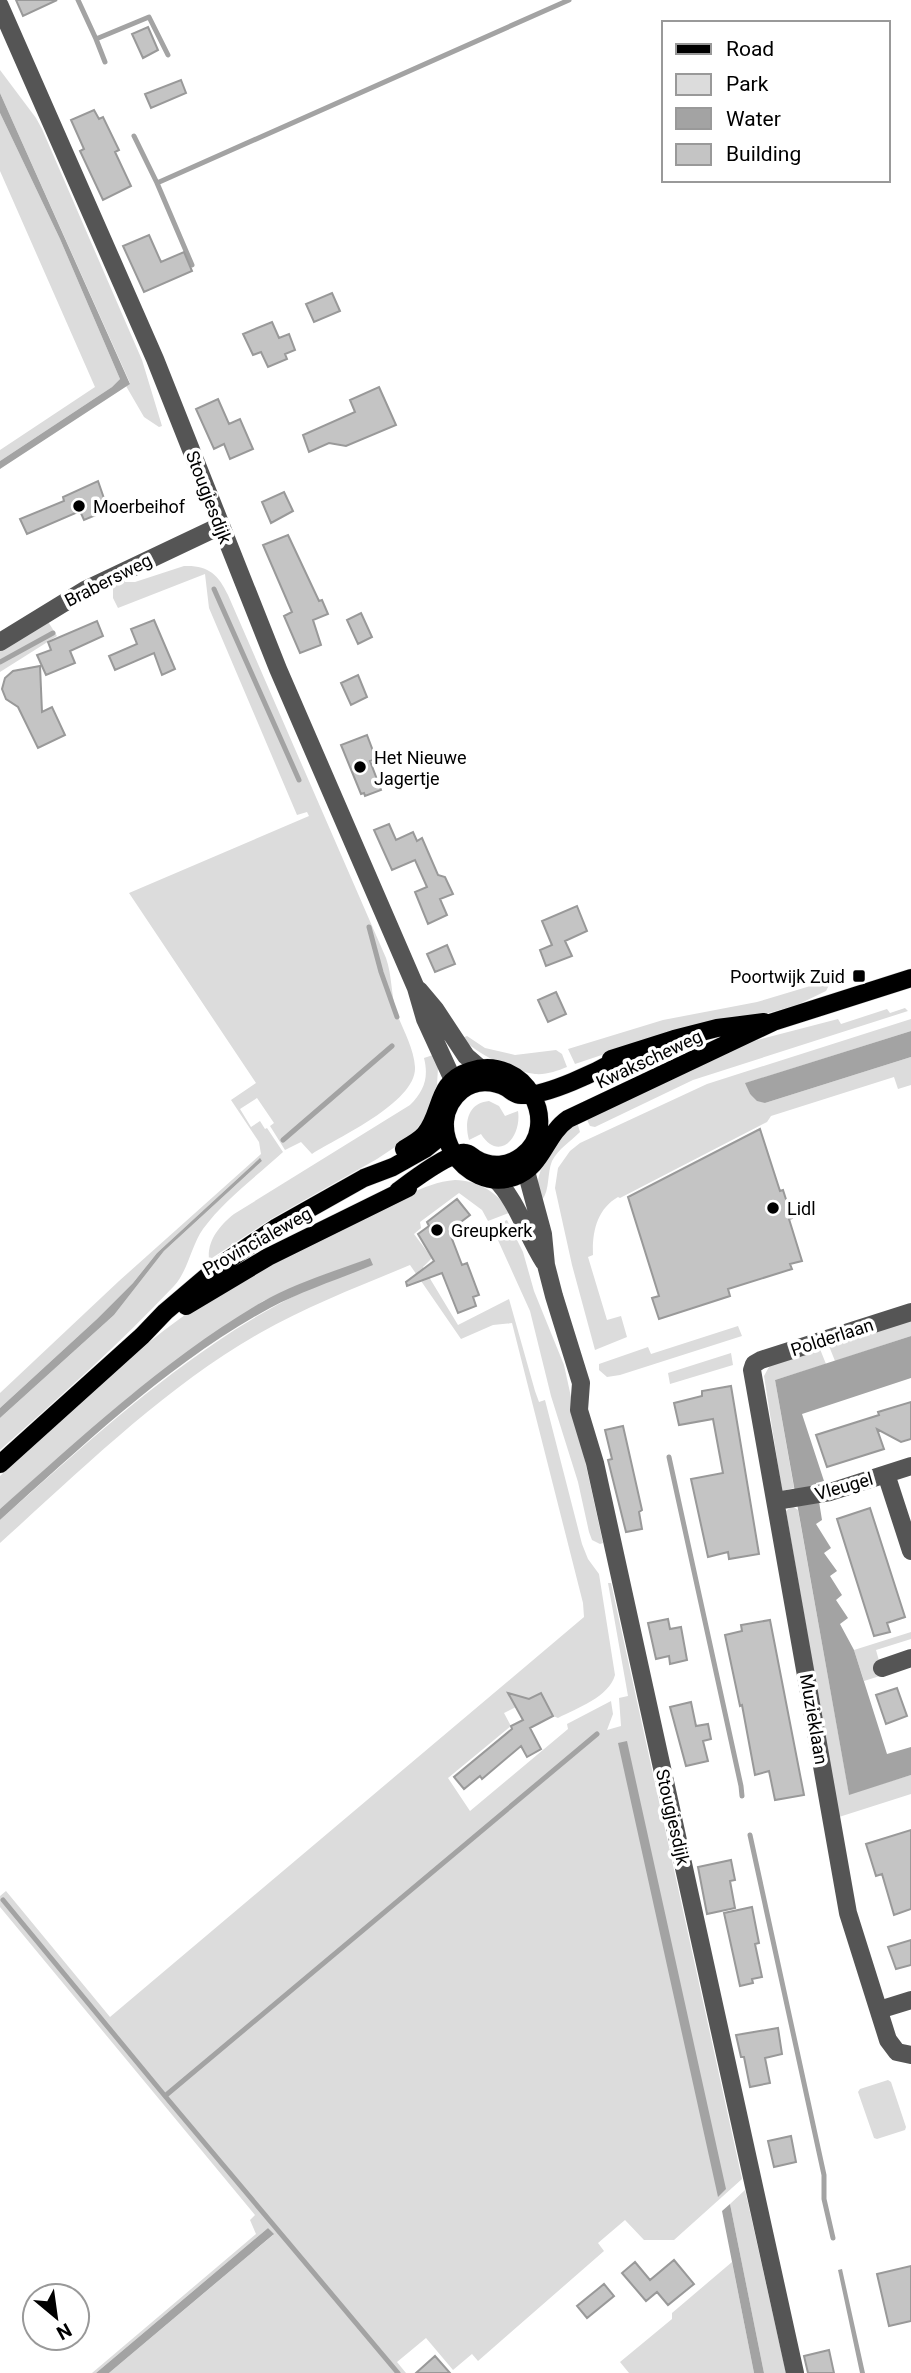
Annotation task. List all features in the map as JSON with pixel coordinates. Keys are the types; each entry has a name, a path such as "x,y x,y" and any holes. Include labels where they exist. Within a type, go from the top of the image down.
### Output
{"main road":[{"name":"Kwakscheweg","path":"525,1163 540,1157 557,1128 568,1119 773,1022 911,978"},
{"name":"Kwakscheweg","path":"528,1088 596,1062 621,1058 674,1039 718,1028 773,1022"},
{"path":"440,1119 448,1142 461,1162 480,1176 495,1179 512,1177 525,1163 538,1129 537,1109 528,1088 501,1070 480,1068 469,1071 455,1088"},
{"path":"455,1088 489,1082 505,1087 517,1095 528,1088"},
{"name":"Provincialeweg","path":"0,1464 142,1336 165,1311 232,1256 364,1178 421,1138 440,1119 442,1095 455,1088"},
{"path":"461,1162 464,1152 482,1162 498,1165 525,1163"},
{"name":"Provincialeweg","path":"142,1336 243,1270 398,1191 456,1168 461,1162"}],"street":[{"name":"Stougjesdijk","path":"0,6 159,369 296,711 416,988 425,1019 455,1088"},
{"name":"Brabersweg","path":"0,642 85,590 220,526"},
{"name":"Stougjesdijk","path":"416,988 435,1009 466,1056 480,1068"},
{"name":"Stougjesdijk","path":"525,1163 543,1234 546,1265 581,1383 579,1410 595,1463 795,2373"},
{"name":"Stougjesdijk","path":"495,1179 510,1197 530,1240 546,1265"},
{"name":"Polderlaan","path":"754,1364 774,1355 911,1312"},
{"name":"Muzieklaan","path":"754,1364 753,1373 785,1500 848,1913 891,2045 899,2053 911,2055"},
{"name":"Vleugel","path":"785,1500 821,1494 911,1466"},
{"path":"886,1474 911,1551"},
{"path":"882,1668 911,1658"},
{"path":"879,2010 911,2000"}],"green space":[{"path":"0,70 42,129 142,360 162,426 159,427 144,417 126,386 130,383 0,93"},
{"path":"0,113 60,239 120,379 0,461 0,450 95,387 0,171"},
{"path":"184,566 200,567 211,572 228,595 386,958 396,1011 410,1045 415,1067 412,1080 404,1093 390,1105 312,1154 301,1142 285,1150 270,1126 274,1123 257,1098 240,1109 251,1127 260,1121 265,1129 267,1128 283,1152 211,1218 174,1286 111,1349 0,1450 0,1418 114,1315 164,1251 262,1161 259,1159 157,1253 133,1283 97,1319 0,1408 0,1393 119,1281 261,1154 259,1142 231,1100 256,1083 129,893 309,816 307,812 297,815 209,608 205,574 118,608 113,598 113,586 121,582 135,582"},
{"path":"47,620 57,636 0,672 0,651"},
{"path":"827,981 829,985 826,991 797,1005 765,1014 676,1030 575,1064 568,1049 663,1020 757,1002"},
{"path":"905,1008 908,1011 693,1080 595,1127 590,1126 586,1118 746,1043 838,1019 841,1024 887,1009 890,1013"},
{"path":"911,1019 911,1031 746,1083 750,1094 765,1103 911,1057 911,1085 898,1089 894,1077 771,1116 767,1122 618,1197 605,1208 597,1222 593,1255 588,1257 607,1320 621,1316 627,1337 595,1350 555,1188 558,1168 570,1151 580,1143 707,1084"},
{"path":"467,1036 485,1048 515,1055 556,1050 562,1054 567,1067 539,1074 526,1073 476,1050 462,1038"},
{"path":"436,1054 437,1085 423,1121 410,1137 377,1159 271,1219 209,1260 210,1246 215,1234 234,1214 410,1105 424,1084 424,1058"},
{"path":"489,1101 499,1106 505,1116 518,1111 513,1137 502,1146 488,1142 481,1134 469,1140 469,1114 476,1105"},
{"path":"577,1122 580,1132 552,1161 542,1200 538,1183 542,1167 559,1141"},
{"path":"455,1180 487,1189 511,1212 488,1221 482,1210 459,1193 420,1222 421,1228 414,1234 432,1258 423,1267 458,1325 509,1299 535,1391 539,1402 545,1400 582,1544 588,1559 599,1574 615,1675 612,1683 599,1696 558,1718 553,1716 541,1693 525,1701 521,1696 515,1699 516,1707 504,1713 511,1726 448,1778 470,1811 568,1729 567,1724 611,1701 613,1714 607,1730 621,1726 619,1698 628,1696 608,1583 611,1583 742,2179 674,2240 644,2240 625,2220 598,2243 604,2251 478,2361 472,2354 453,2370 426,2338 397,2362 406,2373 109,2373 273,2235 268,2228 96,2373 92,2373 256,2234 250,2220 255,2215 0,1907 0,1896 6,1891 110,2017 584,1617 583,1603 512,1323 493,1325 461,1339 410,1265 296,1314 225,1354 125,1431 0,1543 0,1520 159,1384 252,1319 370,1258 263,1301 131,1395 0,1509 0,1476 140,1350 210,1298 419,1190"},
{"path":"507,1220 523,1252 534,1291 564,1365 603,1543 600,1544 592,1540 589,1532 578,1482 551,1396 530,1311 492,1227"},
{"path":"911,1320 911,1336 835,1361 829,1346"},
{"path":"738,1326 742,1336 620,1375 607,1377 599,1370 599,1364 648,1347 651,1354"},
{"path":"820,1349 826,1364 775,1380 794,1488 782,1491 764,1376 770,1365"},
{"path":"731,1353 733,1365 670,1384 668,1373"},
{"path":"792,1506 798,1510 849,1794 911,1775 911,1794 839,1817 786,1511"},
{"path":"911,1632 911,1639 876,1650 883,1675 864,1681 854,1650"},
{"path":"888,2080 906,2127 905,2130 877,2139 874,2138 858,2092"},
{"path":"745,2190 786,2373 764,2373 730,2204"},
{"path":"732,2262 754,2373 629,2373 620,2362 672,2319 672,2313"}],"water":[{"path":"0,93 130,384 0,469 0,461 120,379 60,239 0,113"},
{"path":"911,1031 911,1057 765,1103 757,1101 750,1094 745,1083"},
{"path":"260,1158 262,1161 164,1251 114,1315 0,1418 0,1408 97,1319 133,1283 157,1253"},
{"path":"370,1258 373,1265 270,1308 197,1354 129,1406 0,1520 0,1509 126,1399 192,1348 275,1295"},
{"path":"911,1336 911,1378 802,1414 824,1481 816,1483 822,1520 816,1524 831,1548 824,1553 837,1571 830,1576 842,1595 836,1600 848,1618 840,1624 854,1650 887,1754 911,1747 911,1775 849,1795 775,1380"},
{"path":"627,1741 726,2189 718,2197 618,1743"},
{"path":"730,2204 764,2373 754,2373 722,2211"},
{"path":"268,2228 274,2234 109,2373 96,2373"},
{"path":"842,2269 865,2373 860,2373 838,2270"}],"building":[{"path":"16,0 57,0 23,16"},
{"path":"148,27 158,50 143,58 132,34"},
{"path":"181,80 186,93 151,108 145,94"},
{"path":"94,110 99,119 103,117 119,150 115,152 131,186 103,200 80,151 84,149 71,120"},
{"path":"149,235 161,262 184,252 192,271 144,292 123,246"},
{"path":"332,293 340,311 314,322 306,304"},
{"path":"272,322 279,338 289,334 295,350 285,354 287,359 268,367 261,352 253,355 243,334"},
{"path":"379,387 396,425 346,446 329,443 309,452 303,435 355,412 350,400"},
{"path":"218,399 229,424 240,419 253,449 230,459 224,444 214,449 196,409"},
{"name":"Moerbeihof","path":"98,481 108,510 84,520 80,511 27,534 20,519 64,501 63,497"},
{"path":"284,492 293,511 271,523 262,502"},
{"path":"288,535 319,601 322,600 328,614 313,620 321,645 300,653 284,616 292,612 263,545"},
{"path":"361,613 372,637 358,644 347,620"},
{"path":"154,620 175,669 162,675 154,653 115,670 109,656 137,644 131,629"},
{"path":"97,621 103,636 70,651 75,663 46,675 37,655 51,650 48,642"},
{"path":"40,666 42,712 52,707 65,735 38,748 18,707 6,699 2,689 5,678 13,671"},
{"path":"358,675 367,697 351,705 341,683"},
{"path":"367,735 376,759 370,761 381,790 365,796 364,793 361,794 341,745"},
{"path":"389,824 396,840 413,832 417,841 422,838 438,875 445,877 453,894 440,899 447,915 428,924 415,892 427,887 415,860 392,870 374,830"},
{"path":"577,906 587,931 565,941 572,956 546,966 540,950 552,945 542,921"},
{"path":"447,945 455,964 435,972 427,954"},
{"path":"556,992 566,1014 548,1022 538,1000"},
{"path":"760,1129 780,1191 783,1190 792,1218 789,1219 802,1261 790,1264 792,1269 728,1289 730,1296 659,1319 652,1298 659,1296 628,1197"},
{"path":"457,1199 470,1215 449,1231 462,1265 467,1263 479,1295 473,1297 476,1306 458,1313 442,1273 407,1286 406,1282 434,1261 418,1234 429,1226 427,1222"},
{"path":"731,1386 759,1554 729,1559 728,1552 708,1557 691,1479 723,1473 713,1419 679,1425 674,1403 702,1396 702,1391"},
{"path":"911,1402 911,1439 901,1442 877,1429 884,1449 827,1467 816,1435"},
{"path":"623,1426 642,1510 639,1512 642,1529 626,1532 608,1460 612,1459 605,1430"},
{"path":"870,1508 905,1617 887,1623 890,1632 874,1636 837,1519"},
{"path":"668,1619 670,1629 681,1627 687,1660 670,1664 669,1656 656,1659 648,1623"},
{"path":"770,1620 804,1795 775,1800 769,1771 755,1775 725,1635 742,1631 741,1625"},
{"path":"897,1688 907,1716 886,1724 876,1695"},
{"path":"508,1693 529,1699 541,1693 553,1716 530,1728 541,1749 527,1757 521,1746 482,1779 480,1776 464,1789 454,1777 512,1729 511,1726 523,1720"},
{"path":"691,1702 696,1726 708,1724 711,1739 703,1741 708,1761 686,1766 670,1707"},
{"path":"911,1830 911,1909 894,1915 882,1874 876,1876 866,1844"},
{"path":"731,1860 735,1880 730,1881 735,1908 707,1914 698,1867"},
{"path":"752,1907 759,1943 755,1944 762,1977 752,1979 753,1983 740,1986 724,1913"},
{"path":"911,1940 911,1965 896,1969 888,1947"},
{"path":"778,2028 782,2054 765,2058 770,2083 750,2087 736,2035"},
{"path":"791,2136 796,2162 774,2167 768,2141"},
{"path":"674,2260 694,2284 668,2305 657,2292 646,2301 622,2273 635,2262 650,2280"},
{"path":"911,2266 911,2321 889,2326 877,2274"},
{"path":"604,2284 614,2296 587,2318 577,2306"},
{"path":"829,2350 834,2373 808,2373 804,2356"},
{"path":"435,2356 450,2373 416,2373"}],"waterway":[{"path":"78,0 96,39"},
{"path":"192,265 157,183 569,0"},
{"path":"105,62 96,39 149,17 168,55"},
{"path":"134,136 157,183"},
{"path":"214,589 299,780"},
{"path":"0,662 53,633"},
{"path":"369,927 397,1017"},
{"path":"283,1140 392,1046"},
{"path":"669,1457 742,1796"},
{"path":"398,2373 165,2096 597,1734"},
{"path":"750,1835 824,2175 824,2199 833,2238"},
{"path":"3,1900 165,2096"}],"place":[{"name":"Moerbeihof","path":"79,506"},
{"name":"Het Nieuwe Jagertje","path":"360,767"},
{"name":"Poortwijk Zuid","path":"859,976"},
{"name":"Lidl","path":"773,1208"},
{"name":"Greupkerk","path":"437,1230"}]}
